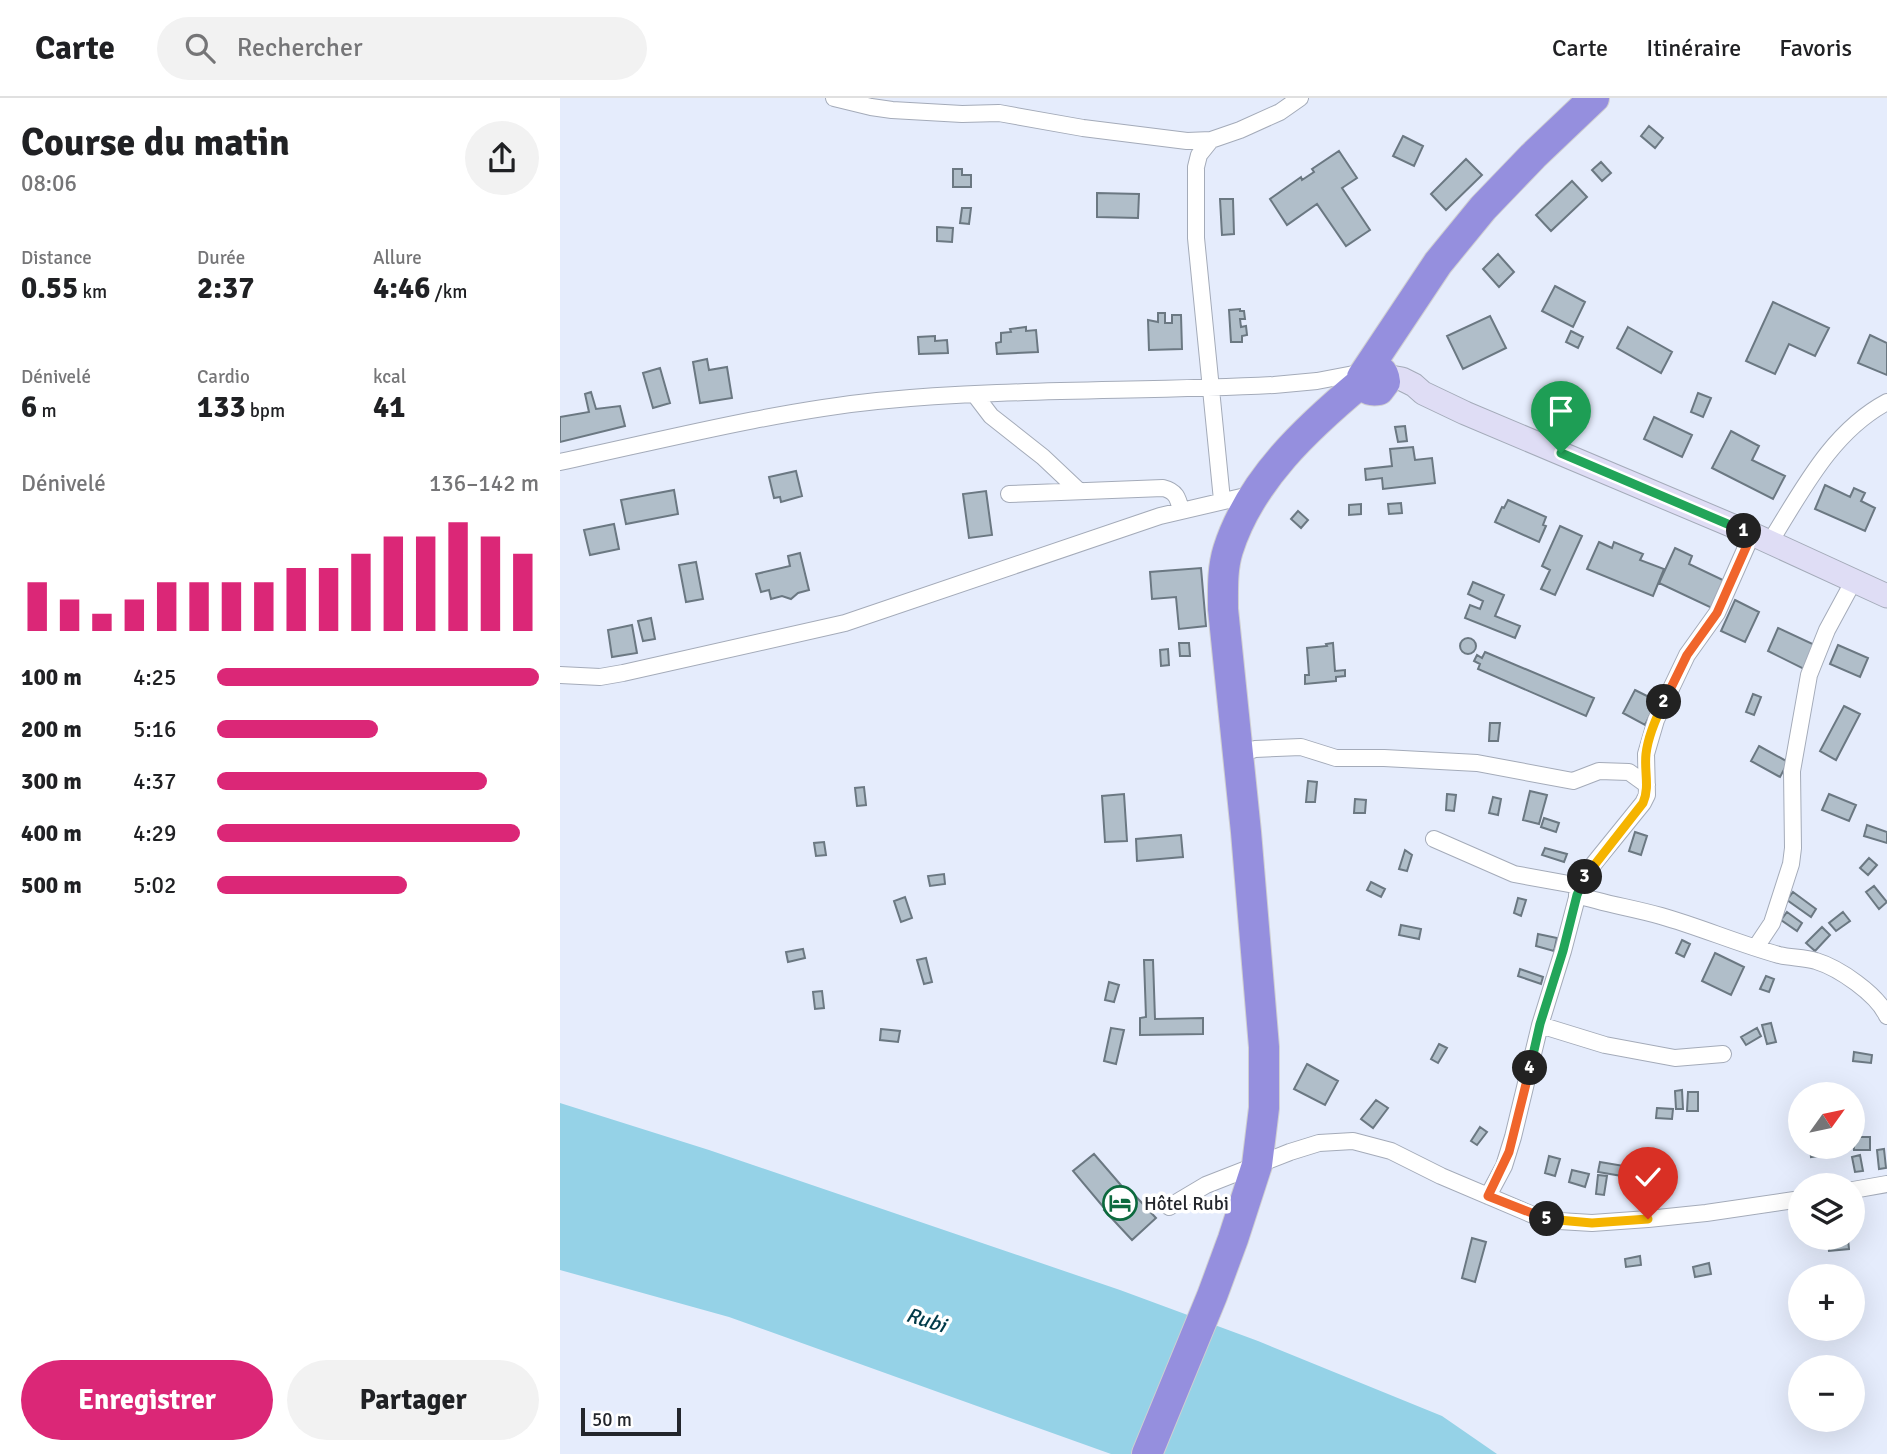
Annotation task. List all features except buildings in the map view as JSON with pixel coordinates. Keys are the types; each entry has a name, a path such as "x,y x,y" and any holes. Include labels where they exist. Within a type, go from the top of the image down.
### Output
{"highway":[{"path":"1147,1454 1212,1296 1257,1165 1264,1108 1264,1047 1222,580 1228,551 1254,494 1317,419 1373,377 1391,358 1399,320 1438,263 1483,208 1594,98"}],"street":[{"path":"834,98 892,110 999,113 1083,128 1187,141 1212,140 1280,112 1300,98"},
{"path":"1212,140 1199,155 1195,177 1196,238 1222,500"},
{"path":"1187,141 1199,155"},
{"path":"560,462 748,422 876,401 975,395 1209,388 1373,377 1398,394 1423,393 1761,538 1887,596"},
{"path":"975,395 991,416 1079,490"},
{"path":"1488,1196 1504,1166 1513,1137 1540,1024 1563,951 1578,890 1592,866 1643,803 1647,785 1646,754 1666,696 1687,655 1717,613 1761,538 1845,433 1871,411 1887,402"},
{"path":"1009,494 1163,488 1178,496 1181,510"},
{"path":"560,675 600,677 623,673 833,627 1181,510 1254,494"},
{"path":"1756,947 1772,923 1791,864 1792,771 1809,674 1827,630 1853,582"},
{"path":"1238,755 1255,749 1301,747 1329,757 1477,763 1573,781 1599,771 1629,772 1636,768 1646,754"},
{"path":"1629,772 1647,785"},
{"path":"1434,839 1496,868 1578,890 1606,905 1661,916 1709,934 1777,954 1816,961 1878,1000 1887,1016"},
{"path":"1540,1024 1605,1045 1675,1058 1723,1054"},
{"path":"1170,1207 1206,1185 1257,1165 1319,1143 1353,1141 1391,1151 1441,1176 1540,1218 1573,1223 1706,1213 1788,1201"},
{"path":"1865,1188 1887,1184"}],"water":[{"name":"Rubi","path":"560,1103 709,1150 1120,1290 1258,1341 1442,1416 1497,1454 1111,1454 729,1317 560,1270"}],"place":[{"name":"Hôtel Rubi","path":"1120,1203"}],"route":[{"path":"1561,453 1752,534 1717,613 1687,655 1656,720 1646,754 1647,795 1592,866 1580,886 1540,1024 1513,1137 1504,1166 1488,1196 1540,1218 1559,1221 1592,1223 1648,1219"}]}
